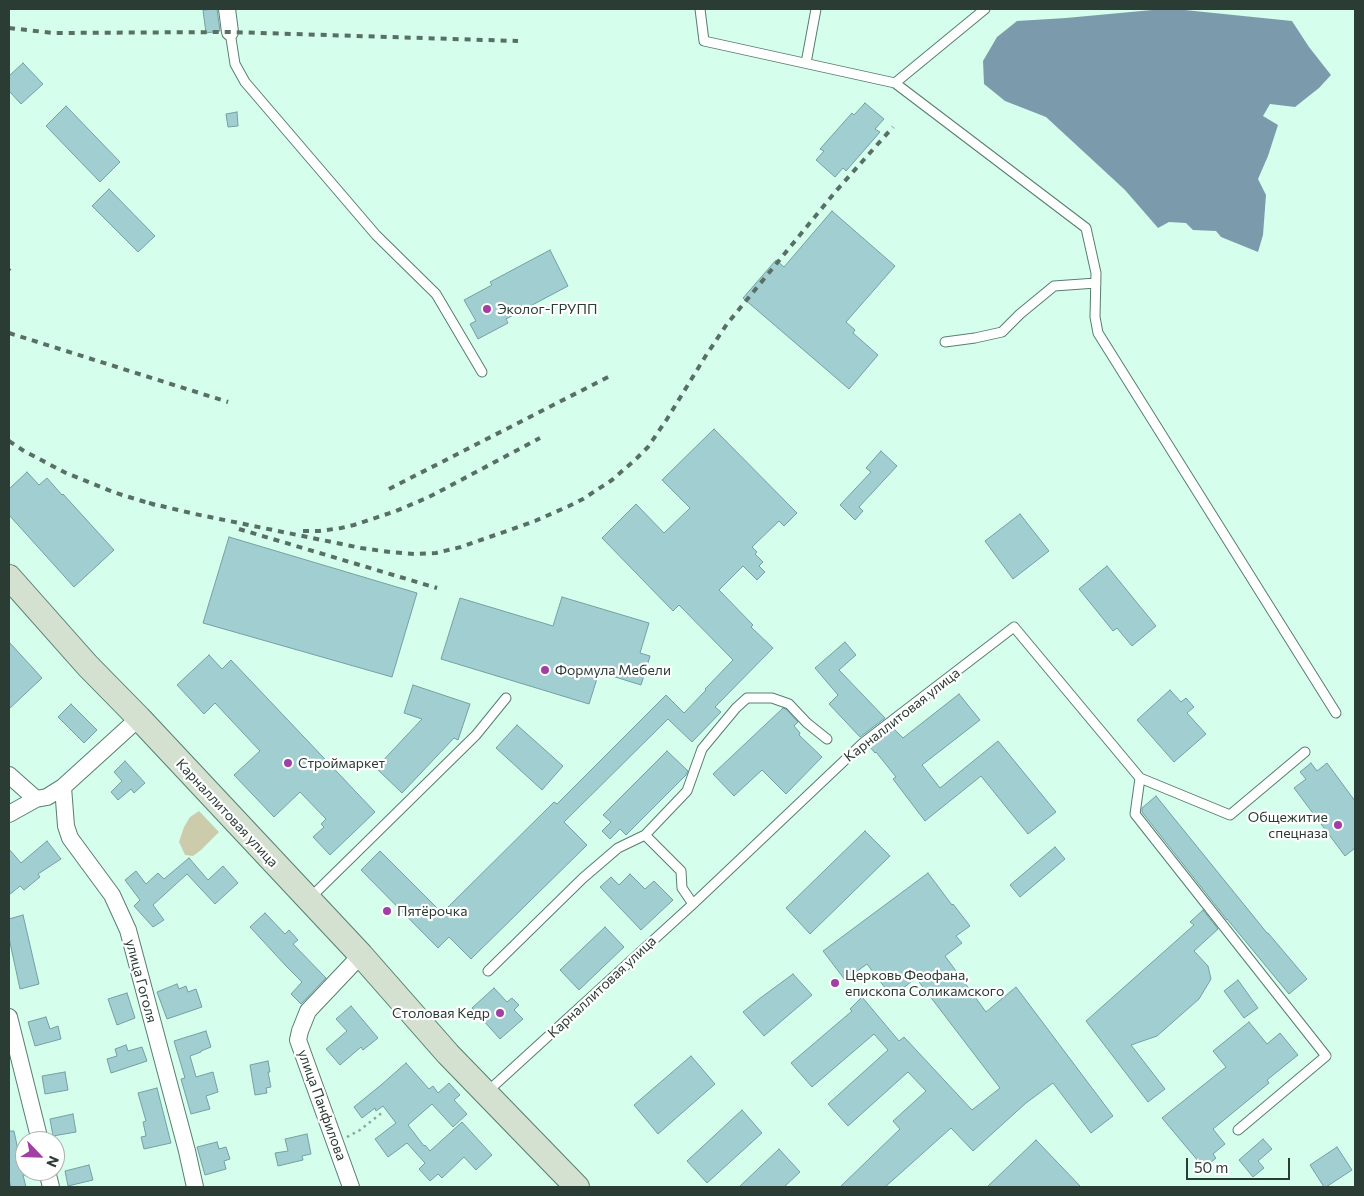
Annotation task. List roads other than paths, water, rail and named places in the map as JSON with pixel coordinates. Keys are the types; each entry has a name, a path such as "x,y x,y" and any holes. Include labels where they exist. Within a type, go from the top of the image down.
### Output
{"street":[{"path":"227,9 230,32"},
{"name":"Карналлитовая улица","path":"9,578 87,665 361,955 448,1054 577,1187"},
{"path":"9,814 36,799 47,797 63,787 139,718"},
{"path":"9,775 36,799"},
{"name":"улица Гоголя","path":"63,787 66,826 70,838 112,894 128,930 185,1141 195,1187"},
{"name":"улица Панфилова","path":"351,1187 298,1040 308,1011 361,955"},
{"path":"9,1017 38,1131"}],"lane":[{"path":"700,9 704,41 895,83 1086,228 1096,273 1095,317 1098,333 1336,713"},
{"path":"806,63 816,9"},
{"path":"895,83 985,9"},
{"path":"230,32 235,64 245,82 376,235 436,294 482,372"},
{"path":"945,342 1002,332 1020,314 1054,286 1096,283"},
{"name":"Карналлитовая улица","path":"486,1094 693,904 864,742 1014,627 1140,778 1230,816 1305,752"},
{"path":"309,899 476,735 506,698"},
{"path":"488,971 583,878 618,848 646,835 687,791 702,749 736,708 747,698 772,698 789,704 807,723 827,739"},
{"path":"1140,778 1134,814 1326,1056 1238,1130"},
{"path":"646,835 681,871 682,888 693,904"}],"water":[{"path":"1163,9 1292,21 1331,75 1319,88 1295,107 1270,104 1263,116 1278,125 1258,179 1266,195 1263,235 1258,252 1221,237 1216,231 1193,230 1186,223 1169,222 1158,228 1125,190 1046,117 1005,101 984,84 983,61 997,37 1017,21"}],"railway":[{"path":"9,28 53,33 230,32 518,41"},
{"path":"149,503 361,548 414,554 436,553 461,547 535,521 583,499 612,480 648,447 727,324 836,191 893,127"},
{"path":"9,333 228,402"},
{"path":"389,489 610,376"},
{"path":"303,531 341,528 396,511 429,497 540,438"},
{"path":"9,441 66,473 116,493 155,505"},
{"path":"239,529 437,588"}],"place":[{"name":"Эколог-ГРУПП","path":"487,309"},
{"name":"Формула Мебели","path":"545,670"},
{"name":"Строймаркет","path":"288,763"},
{"name":"Общежитие спецназа","path":"1338,825"},
{"name":"Пятёрочка","path":"387,911"},
{"name":"Церковь Феофана, епископа Соликамского","path":"835,983"},
{"name":"Столовая Кедр","path":"500,1013"}]}
